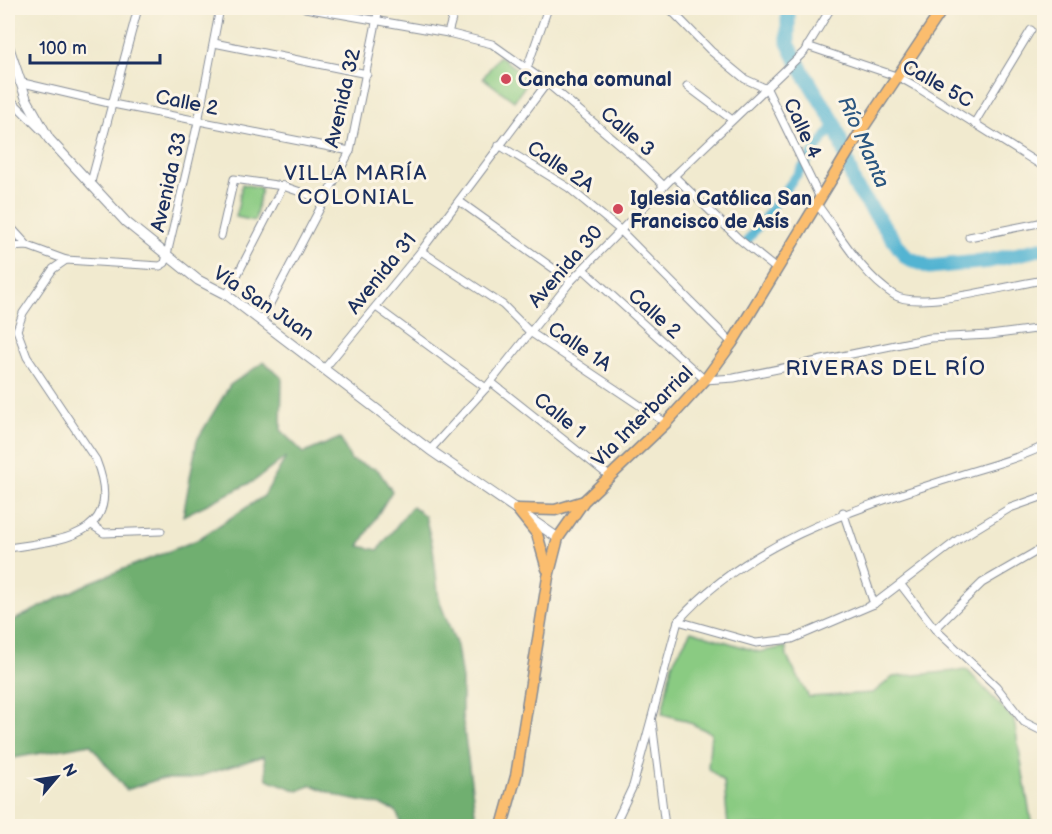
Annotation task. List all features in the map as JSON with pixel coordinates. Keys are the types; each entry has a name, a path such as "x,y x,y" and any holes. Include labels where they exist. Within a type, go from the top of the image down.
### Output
{"main road":[{"name":"Vía Interbarrial","path":"502,826 523,742 548,577 558,538 584,501 608,475 666,423 705,380 732,343 861,131 899,78 943,8"},
{"path":"517,509 555,510 584,501"},
{"path":"517,509 537,534 548,577"}],"street":[{"path":"92,182 138,8"},
{"name":"Avenida 33","path":"168,257 220,8"},
{"name":"Calle 3","path":"305,8 376,19 492,44 547,83 634,157 664,186"},
{"name":"Avenida 32","path":"261,321 350,151 379,8"},
{"path":"448,33 455,8"},
{"path":"527,68 548,8"},
{"name":"Calle 4","path":"669,8 711,51 745,79 767,89 799,160 820,198 860,261 880,285 900,298 955,296 1044,280"},
{"name":"Avenida 30","path":"430,450 489,385 571,281 731,119 767,89 806,49 831,8"},
{"path":"975,122 1031,30"},
{"path":"214,43 367,74"},
{"name":"Vía San Juan","path":"8,45 19,82 49,139 92,182 126,222 198,280 227,295 430,450 558,538"},
{"name":"Calle 5C","path":"806,49 899,78 975,122 1042,165"},
{"name":"Calle 2","path":"19,82 198,122 350,151"},
{"name":"Avenida 31","path":"325,368 421,251 547,83"},
{"path":"687,86 731,119"},
{"path":"8,97 49,139"},
{"name":"Calle 2A","path":"499,145 569,188 620,230 732,343"},
{"path":"1042,165 1044,157"},
{"path":"674,176 739,239 776,268"},
{"path":"221,236 234,179 283,186 312,196"},
{"path":"227,295 283,186"},
{"path":"459,201 571,281"},
{"path":"969,237 1044,222"},
{"path":"8,225 28,246"},
{"path":"8,248 28,246 66,260 160,266 168,257"},
{"name":"Calle 1A","path":"421,251 503,305 530,332 666,423"},
{"path":"8,548 72,537 92,525 100,515 105,498 103,477 96,460 27,357 17,330 23,313 53,268 66,260"},
{"name":"Calle 2","path":"583,269 705,380"},
{"name":"Calle 1","path":"376,307 489,385 608,475"},
{"path":"705,380 734,378 930,338 990,336 1044,328"},
{"path":"614,826 633,786 678,621 695,602 739,568 781,542 843,512 1044,446"},
{"path":"678,621 740,640 772,643 823,628 874,604 959,539 1010,508 1044,496"},
{"path":"843,512 874,604"},
{"path":"92,525 104,533 161,531"},
{"path":"936,628 982,583 1044,547"},
{"path":"901,585 936,628 996,686 1024,722 1044,732"},
{"path":"652,720 665,826"}],"green space":[{"name":"Cancha comunal","path":"499,56 530,79 514,101 483,78"},
{"path":"242,184 261,188 255,221 236,217"},
{"path":"264,362 282,378 281,431 304,453 340,438 351,460 378,470 392,491 359,546 378,550 412,506 425,516 433,548 439,600 457,646 462,680 462,715 477,826 402,826 396,811 381,805 344,798 311,785 298,791 267,779 264,756 191,779 159,779 126,790 90,744 8,759 8,623 91,582 197,540 264,496 286,457 254,481 183,516 197,440 230,385"},
{"path":"691,631 759,652 786,647 787,657 809,697 873,693 893,677 967,670 1014,720 1032,826 728,826 724,782 708,768 711,733 684,720 662,714 672,664"}],"waterway":[{"name":"Río Manta","path":"788,8 788,43 801,69 835,124 855,186 906,257 929,267 989,261 1044,248"},
{"path":"747,241 835,124"}],"place":[{"name":"Cancha comunal","path":"506,79"},
{"name":"Iglesia Católica San Francisco de Asís","path":"618,209"}],"district":[{"name":"VILLA MARÍA COLONIAL","path":"356,185"},
{"name":"RIVERAS DEL RÍO","path":"886,368"}]}
